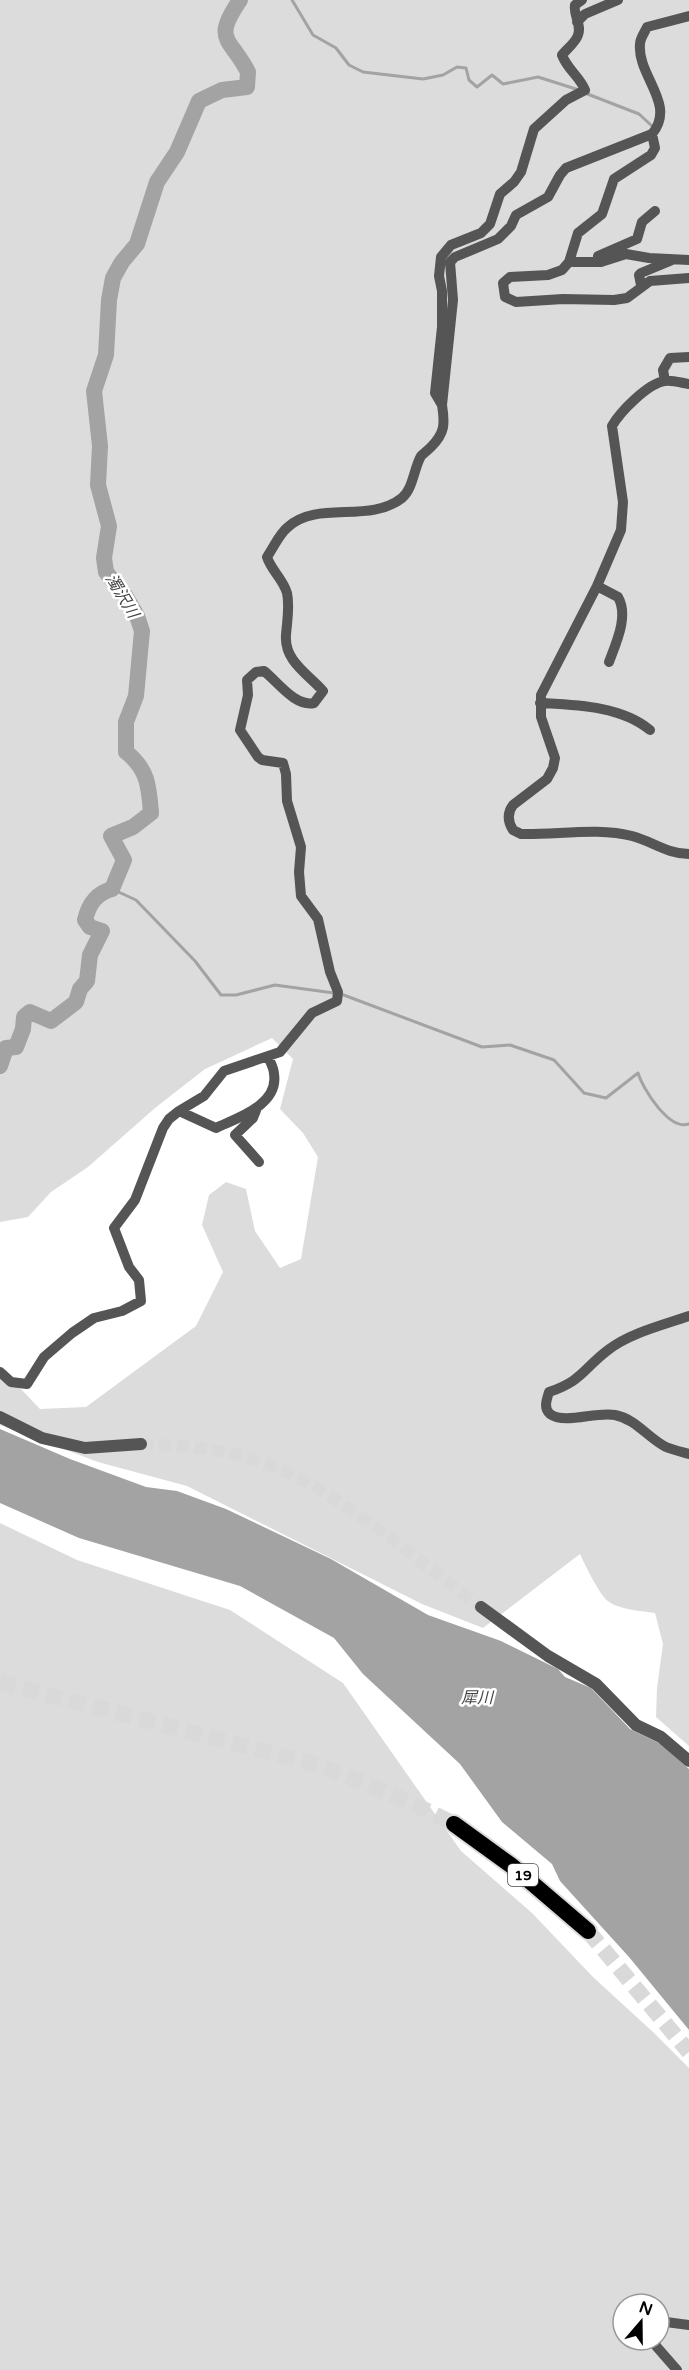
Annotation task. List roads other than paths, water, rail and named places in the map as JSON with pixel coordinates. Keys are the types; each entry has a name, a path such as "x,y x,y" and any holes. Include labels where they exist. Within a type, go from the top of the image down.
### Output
{"highway":[{"name":"19","path":"454,1824 512,1866 588,1931"}],"street":[{"path":"442,405 435,393 442,327 442,291 439,276 441,257 451,245 478,235 490,224 500,194 514,182 521,172 534,129 566,100 585,90 581,81 565,63 562,55 578,36 574,11 575,5 582,0"},
{"path":"577,22 585,14 618,0"},
{"path":"0,1372 11,1382 27,1384 44,1357 72,1333 94,1318 122,1311 141,1301 139,1280 129,1267 114,1228 135,1200 163,1128 179,1111 204,1096 224,1071 280,1052 312,1013 332,1004 338,994 330,972 318,919 301,896 299,872 301,847 287,801 283,763 262,760 258,757 240,730 248,695 247,680 256,672 264,671 290,695 303,703 314,703 323,691 297,667 288,649 287,591 267,557 288,526 301,519 336,511 376,510 401,498 406,492 422,455 441,437 445,422 442,405 453,300 450,262 455,257 498,239 516,215 548,197 566,168 652,134 659,125 660,101 647,73 640,44 647,27 689,16"},
{"path":"569,262 578,233 602,214 614,179 651,155 655,148 652,134"},
{"path":"655,212 642,222 637,240 600,256 587,256 569,262 556,273 507,278 502,286 505,297 516,302 563,298 614,300 627,298 641,285 663,278 689,278"},
{"path":"569,262 601,262 626,254 689,260"},
{"path":"641,285 639,275 641,273 673,259"},
{"path":"665,381 663,370 670,358 689,357"},
{"path":"689,384 665,381 648,388 617,418 612,426 623,515 621,530 597,586 547,682 540,703 541,717 555,758 554,768 547,779 510,810 509,823 513,830 521,834 595,833 631,836 661,849 689,854"},
{"path":"597,586 618,597 622,607 618,639 609,662"},
{"path":"540,703 590,706 639,721 650,730"},
{"path":"259,1162 235,1135 253,1118 257,1108 270,1093 275,1075 268,1056"},
{"path":"179,1111 216,1128 257,1108"},
{"path":"689,1316 609,1349 579,1378 549,1392 546,1410 562,1418 605,1413 626,1418 667,1447 689,1454"},
{"path":"0,1417 42,1438 85,1448 141,1444"},
{"path":"481,1607 548,1656 596,1684 636,1725 662,1737 689,1761"},
{"path":"671,2323 689,2325"},
{"path":"661,2352 676,2370"}],"water":[{"name":"犀川","path":"0,1429 70,1459 146,1487 177,1491 226,1509 331,1559 428,1615 501,1641 558,1669 565,1677 591,1688 630,1729 661,1744 689,1769 689,2030 629,1957 560,1881 552,1864 502,1822 460,1764 363,1674 334,1638 240,1586 79,1538 0,1503"}],"waterway":[{"name":"濁沢川","path":"0,1066 6,1048 16,1047 23,1029 24,1017 30,1012 51,1021 76,1002 80,989 87,981 90,955 102,931 90,927 85,920 87,914 91,904 98,896 112,889 124,860 111,836 133,827 151,813 146,779 139,765 126,752 126,722 136,696 142,631 137,616 126,597 106,572 104,558 109,526 98,485 100,446 94,391 106,355 109,300 113,278 122,262 137,244 157,182 177,152 199,101 222,90 247,87 248,72 230,45 225,32 240,0"},
{"path":"292,0 313,35 336,48 349,65 363,72 423,79 443,75 457,67 466,68 469,80 477,87 492,75 503,84 538,77 579,90"},
{"path":"585,93 639,114 652,126"},
{"path":"112,889 136,900 195,961 221,995 236,995 275,985 334,993"},
{"path":"341,994 482,1047 510,1045 554,1060 584,1093 606,1098 638,1073 645,1089 665,1115 673,1121 689,1124"}],"tunnel":[{"path":"141,1444 219,1451 276,1468 338,1501 481,1607"},
{"path":"0,1682 317,1765 386,1792 454,1824"},
{"path":"588,1931 689,2052"}]}
